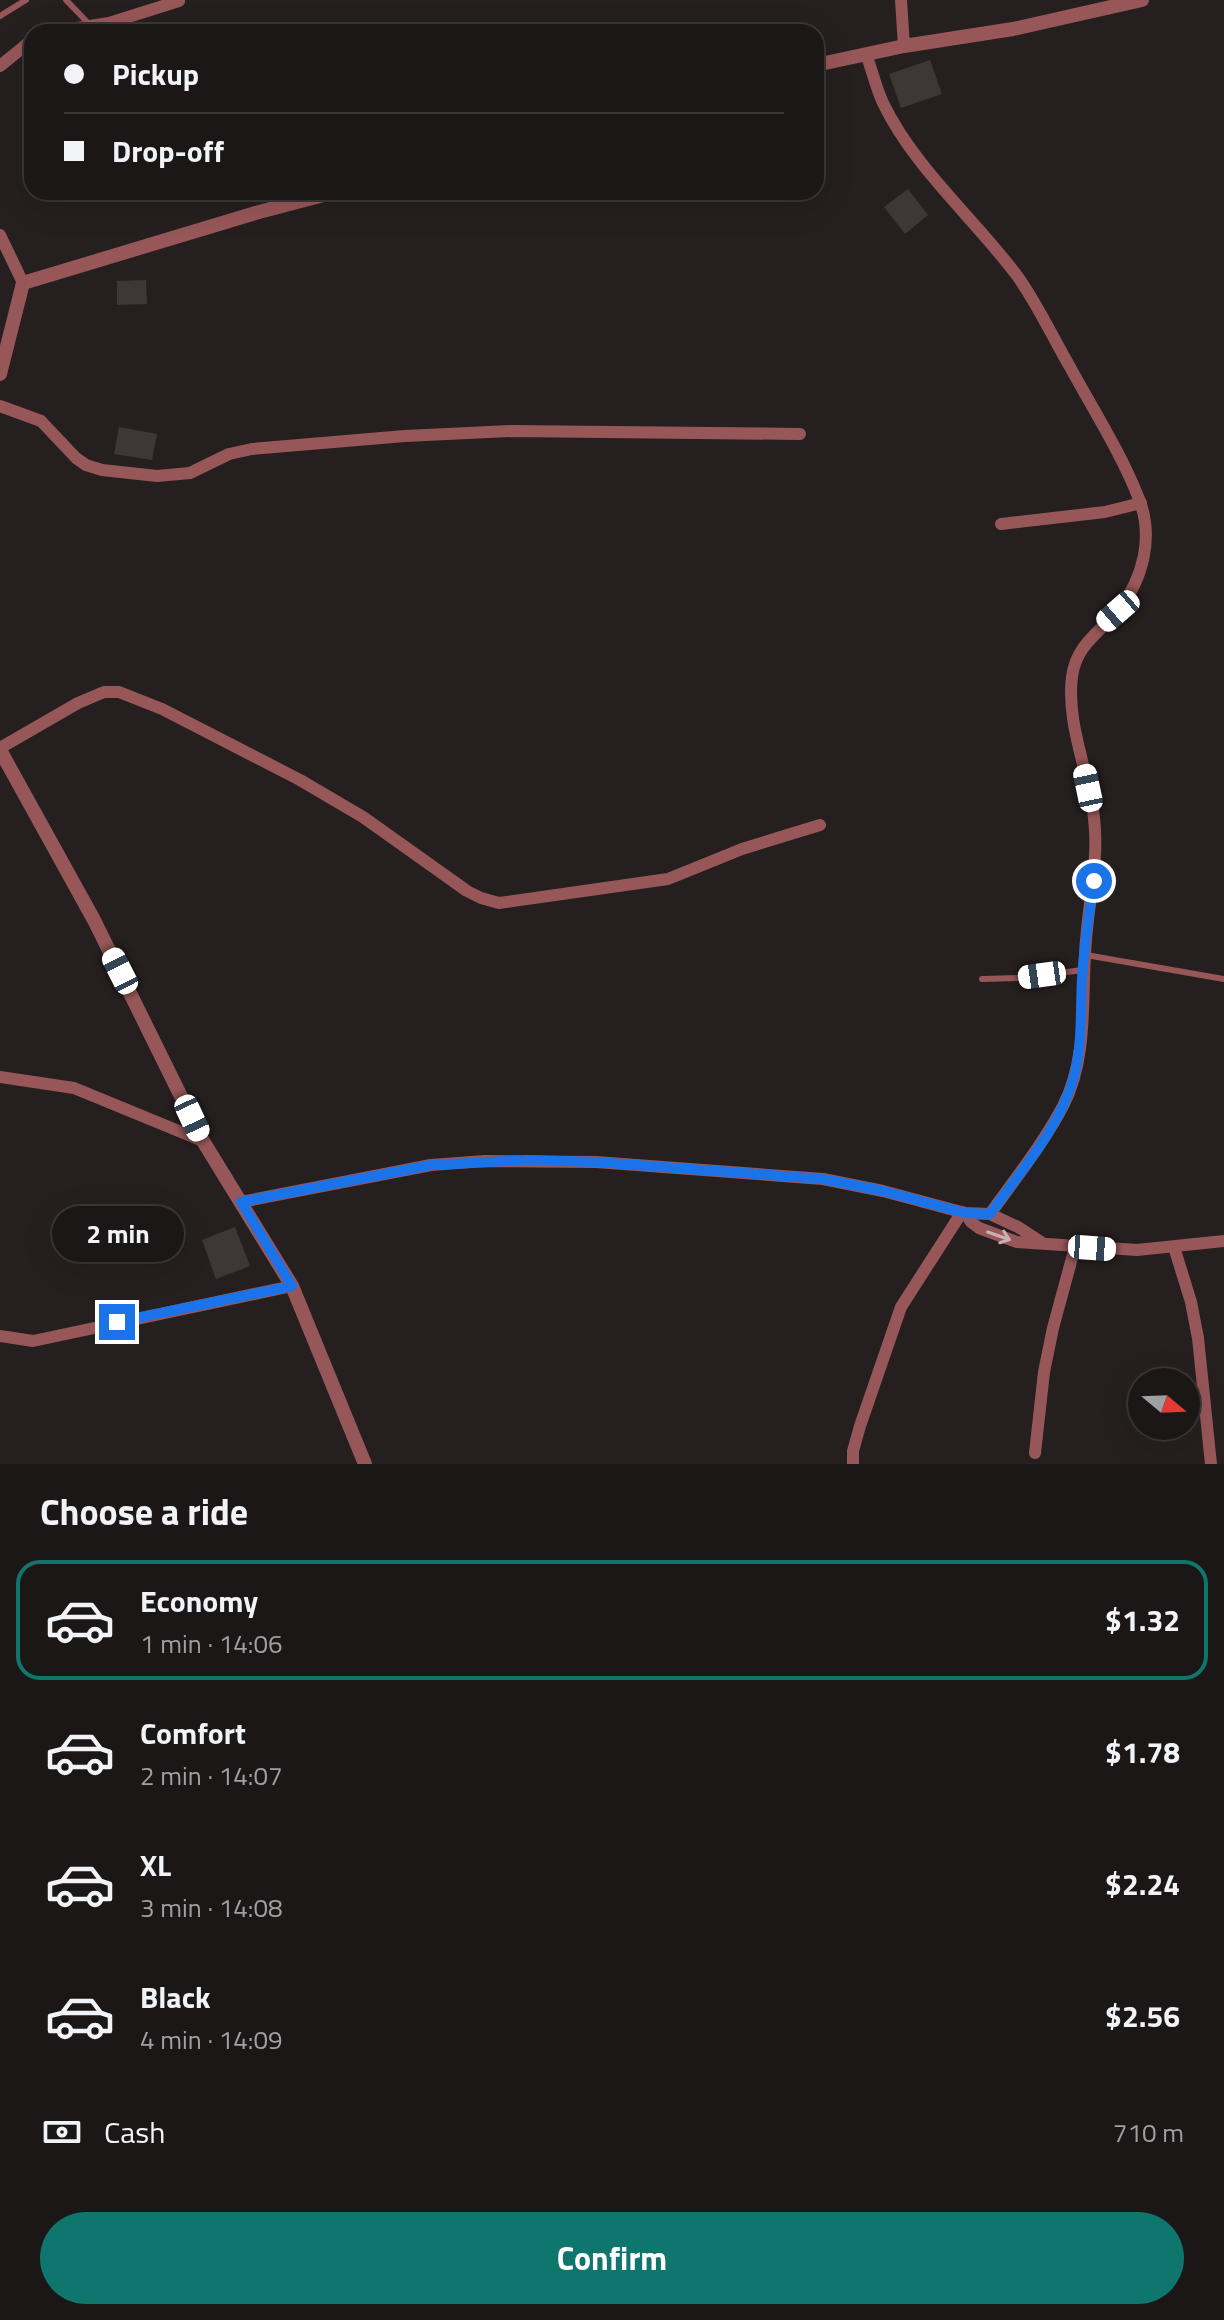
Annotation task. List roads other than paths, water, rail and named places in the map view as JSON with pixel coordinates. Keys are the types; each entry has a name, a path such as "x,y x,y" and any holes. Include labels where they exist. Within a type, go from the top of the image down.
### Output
{"street":[{"path":"901,0 904,46"},
{"path":"824,63 904,46 1013,29 1142,0"},
{"path":"100,24 179,1"},
{"path":"0,66 24,46"},
{"path":"866,54 883,102 899,130 945,191 1021,281 1119,455 1141,503 1145,525 1144,553 1137,583 1118,611 1087,640 1078,655 1072,677 1073,710 1094,812 1097,848 1084,954 1081,1034 1072,1085 1037,1148 990,1214"},
{"path":"23,283 305,200"},
{"path":"0,235 23,283 1,364"},
{"path":"0,406 41,421 86,465 157,476 190,473 229,454 252,449 405,436 512,431 800,434"},
{"path":"1001,524 1105,512 1141,503"},
{"path":"365,1464 292,1286 203,1141 94,920 0,749 78,703 104,692 119,692 162,709 300,780 363,817 467,891 499,903 668,879 742,849 820,825"},
{"path":"0,1077 74,1088 203,1141"},
{"path":"241,1202 431,1165 527,1160 596,1162 823,1179 883,1191 963,1213 990,1214 1041,1242"},
{"path":"963,1213 991,1234 1017,1242 1137,1250 1224,1241"},
{"path":"853,1464 860,1426 901,1307 963,1213"},
{"path":"1035,1453 1044,1372 1075,1247"},
{"path":"1174,1247 1191,1302 1198,1338 1211,1464"},
{"path":"0,1336 33,1341 292,1286"}],"lane":[{"path":"0,16 26,0"},
{"path":"66,0 89,24"},
{"path":"1084,954 1224,979"},
{"path":"982,979 1083,970"}]}
